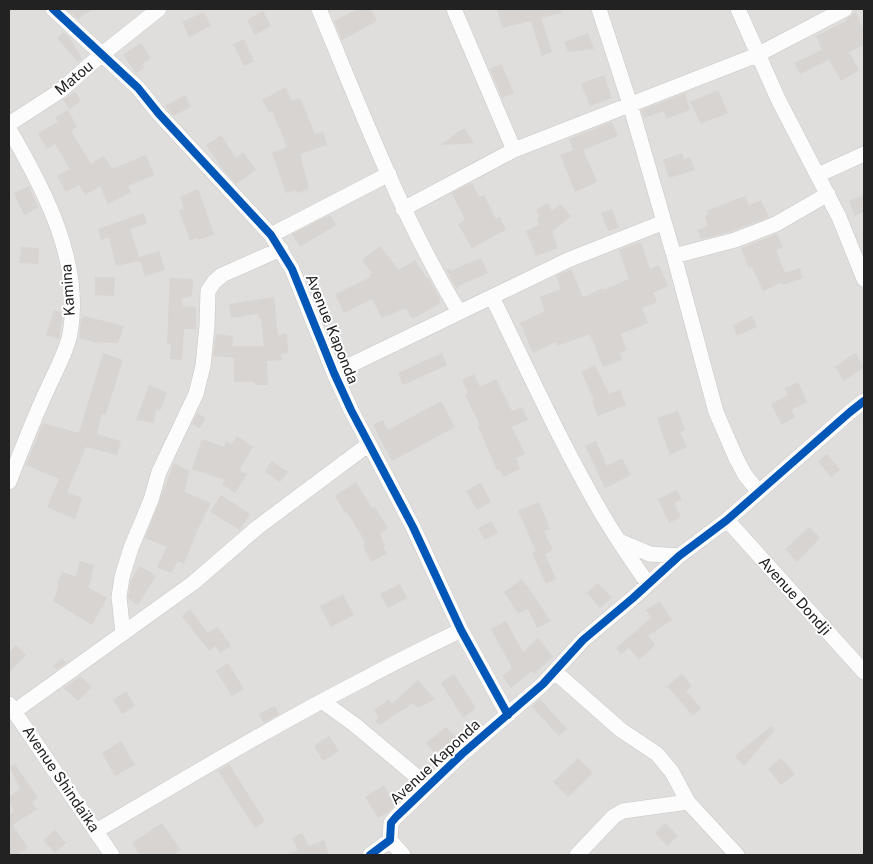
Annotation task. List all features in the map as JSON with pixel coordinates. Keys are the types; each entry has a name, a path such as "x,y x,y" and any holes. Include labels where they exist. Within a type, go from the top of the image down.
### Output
{"street":[{"name":"Avenue Kaponda","path":"53,9 138,88 159,114 271,235 281,249 301,290 334,373 413,527 460,630 508,714"},
{"name":"Matou","path":"9,124 60,91 101,55 159,9"},
{"path":"319,9 403,209 433,270 459,312"},
{"path":"454,9 514,150"},
{"path":"599,9 630,104 674,256 716,412 745,475 758,491"},
{"path":"738,9 756,55 839,217 864,280"},
{"path":"403,209 514,150 756,55 845,9"},
{"name":"Kamina","path":"9,130 42,192 62,244 72,289 72,311 70,335 9,482"},
{"path":"818,175 864,154"},
{"path":"271,235 389,174"},
{"path":"674,256 734,240 776,224 828,194"},
{"path":"334,373 568,260 664,222"},
{"path":"123,633 119,597 122,577 131,548 151,500 159,472 196,394 203,366 208,292 214,282 222,275 281,249"},
{"path":"492,297 572,459 617,540 648,584"},
{"name":"Avenue Kaponda","path":"390,840 391,823 486,732 555,672 583,640 864,401"},
{"path":"12,708 193,583 258,528 370,444"},
{"name":"Avenue Dondji","path":"726,520 863,669"},
{"path":"617,540 650,554 680,556"},
{"path":"96,831 322,701 460,630"},
{"path":"555,672 621,730 657,754 672,772 688,802 737,855"},
{"path":"322,701 355,725 428,786"},
{"name":"Avenue Shindaïka","path":"12,708 112,855"},
{"path":"577,855 614,816 623,811 688,802"},
{"path":"370,855 390,840 403,855"}],"shaded area":[{"path":"9,9 864,9 864,855 9,855"}],"building":[{"path":"66,9 93,9 78,19"},
{"path":"358,9 371,9 377,21 342,40 334,21"},
{"path":"497,9 561,9 562,13 541,18 552,52 542,56 531,21 502,28"},
{"path":"263,11 271,26 255,35 247,20"},
{"path":"204,12 211,26 189,37 182,22"},
{"path":"856,12 864,31 864,45 849,52 859,70 841,81 829,60 800,74 794,63 822,50 816,36 846,21"},
{"path":"64,32 70,38 82,59 78,62 57,38"},
{"path":"588,33 594,49 568,52 564,42"},
{"path":"244,39 254,61 244,66 233,44"},
{"path":"141,43 151,58 142,64 144,68 136,73 123,55"},
{"path":"501,64 514,93 502,98 490,69"},
{"path":"604,75 612,98 590,106 581,84"},
{"path":"286,87 291,101 300,98 315,134 323,132 327,145 300,154 309,189 297,193 296,190 286,193 272,153 287,147 272,111 269,112 262,100"},
{"path":"718,90 728,113 701,124 690,102"},
{"path":"75,92 81,101 69,109 63,100"},
{"path":"685,93 690,110 666,119 664,111 644,118 642,110"},
{"path":"185,95 191,107 173,116 165,106"},
{"path":"68,110 77,127 71,131 91,164 104,156 112,169 146,155 154,175 128,186 131,192 108,204 100,186 85,195 79,185 66,192 57,176 70,169 55,144 47,149 38,133 58,122 55,117"},
{"path":"612,122 618,136 583,150 597,182 575,192 560,155 573,150 569,139"},
{"path":"464,128 474,143 440,145"},
{"path":"221,135 236,158 243,152 256,170 236,184 221,167 206,145"},
{"path":"682,153 684,160 690,157 695,170 669,178 663,160"},
{"path":"472,183 479,197 484,195 496,219 500,217 506,230 472,248 458,224 465,220 452,193"},
{"path":"29,186 38,208 24,215 14,193"},
{"path":"198,189 214,234 199,240 198,238 190,240 179,211 184,209 180,197"},
{"path":"864,195 864,212 855,216 849,201"},
{"path":"745,196 749,205 761,200 769,217 732,231 701,239 697,230 708,226 705,216 708,215 707,211"},
{"path":"548,203 552,211 560,204 571,216 552,232 558,248 536,256 526,231 539,225 537,218 540,217 536,210"},
{"path":"612,209 619,228 608,231 601,213"},
{"path":"144,213 147,223 130,229 139,257 159,251 165,270 145,276 140,261 116,266 109,237 101,240 98,229"},
{"path":"330,215 336,225 300,247 292,234"},
{"path":"777,234 783,247 776,250 785,273 800,268 803,278 783,285 782,282 763,291 752,267 749,268 741,248"},
{"path":"641,242 650,269 659,265 668,286 653,293 657,302 642,308 648,323 621,334 627,350 620,353 622,360 603,367 590,334 557,346 556,342 533,353 520,323 545,311 540,297 561,289 556,276 571,269 583,297 603,288 603,290 629,279 619,250"},
{"path":"380,246 399,270 415,260 429,279 441,303 412,319 406,308 382,318 372,299 344,313 335,294 371,277 370,274 372,273 362,260"},
{"path":"21,247 39,248 38,264 19,263"},
{"path":"481,258 488,273 458,286 459,288 457,289 446,270 448,268 450,271"},
{"path":"95,277 115,277 114,296 95,295"},
{"path":"170,278 193,279 192,296 181,299 183,307 196,307 196,329 184,329 182,360 170,359 171,344 167,344"},
{"path":"274,297 278,335 287,334 288,353 281,354 282,360 267,361 268,385 255,385 255,382 234,382 234,358 213,356 216,334 233,336 232,346 264,346 261,318 258,318 258,314 231,318 229,304"},
{"path":"54,310 63,313 59,339 46,335"},
{"path":"84,316 124,326 118,343 94,342 79,338 81,318 83,319"},
{"path":"752,316 757,327 737,336 733,325"},
{"path":"103,353 123,360 106,414 102,414 97,434 121,441 117,455 86,447 67,492 82,498 75,519 47,507 59,479 26,465 43,423 79,433"},
{"path":"442,353 447,365 403,385 398,373"},
{"path":"855,353 864,367 844,381 835,367"},
{"path":"595,365 609,394 620,390 626,405 598,416 592,401 594,400 581,372"},
{"path":"474,374 480,387 496,379 512,411 522,407 528,420 512,427 525,454 516,458 520,469 503,477 499,469 497,470 478,426 480,425 465,395 468,393 462,380"},
{"path":"798,382 807,402 791,410 795,417 782,425 771,404 788,395 785,388"},
{"path":"149,385 167,392 160,411 156,409 154,423 136,420"},
{"path":"441,401 455,427 392,461 373,425 383,420 388,430"},
{"path":"678,411 685,430 680,432 687,447 670,455 657,418"},
{"path":"197,413 206,418 200,428 192,424"},
{"path":"237,436 253,447 239,470 247,474 235,493 222,484 225,480 192,469 202,439 224,447 226,441 232,444"},
{"path":"596,441 607,466 622,458 631,475 605,488 585,446"},
{"path":"827,454 840,470 831,477 818,461"},
{"path":"272,461 288,472 280,482 265,471"},
{"path":"174,463 189,471 185,492 211,503 184,564 178,561 171,573 157,567 167,547 145,538"},
{"path":"356,482 372,508 375,507 388,528 380,534 387,554 371,562 363,545 365,544 361,535 335,496"},
{"path":"481,483 491,502 477,510 466,491"},
{"path":"677,490 682,500 674,503 681,517 669,523 658,499"},
{"path":"221,495 250,514 240,530 210,512"},
{"path":"539,502 550,529 544,531 553,550 545,554 556,579 546,584 532,553 536,551 518,511"},
{"path":"491,521 498,533 485,540 478,528"},
{"path":"809,527 820,538 797,562 785,549"},
{"path":"80,561 94,565 89,588 107,598 92,625 53,601 62,572 76,577"},
{"path":"140,566 156,576 138,605 128,597 131,580"},
{"path":"522,579 551,621 537,628 528,609 518,613 504,592"},
{"path":"598,583 612,598 600,608 587,593"},
{"path":"400,584 407,598 388,608 380,594"},
{"path":"343,594 354,615 331,627 320,606"},
{"path":"660,601 672,620 648,636 655,645 639,660 629,648 621,654 616,648 651,618 646,610"},
{"path":"190,609 208,633 218,627 231,646 220,653 216,646 209,651 182,616"},
{"path":"506,621 523,652 538,638 553,657 534,674 532,671 511,688 502,676 512,668 491,629"},
{"path":"16,645 26,655 9,673 9,653"},
{"path":"62,658 66,663 57,669 53,666"},
{"path":"228,663 244,689 232,696 216,671"},
{"path":"454,674 476,708 463,718 441,683"},
{"path":"682,674 692,686 686,691 701,708 693,716 667,686"},
{"path":"80,676 92,687 78,701 64,688"},
{"path":"418,680 435,699 418,708 413,703 379,725 375,721 379,718 374,710 389,699 392,704"},
{"path":"126,691 135,706 122,714 113,700"},
{"path":"540,699 567,729 559,736 532,707"},
{"path":"275,706 279,714 264,723 259,714"},
{"path":"771,726 775,730 744,766 735,756"},
{"path":"446,727 456,737 435,754 426,743"},
{"path":"329,736 339,751 323,761 314,746"},
{"path":"121,741 135,765 115,776 102,753"},
{"path":"578,758 593,773 568,797 553,782"},
{"path":"781,758 795,774 781,785 768,769"},
{"path":"15,764 38,798 32,802 37,809 13,825 28,848 17,855 9,855 9,815 14,811 9,803 9,797 20,789 10,767"},
{"path":"229,764 265,821 255,828 218,771"},
{"path":"384,785 395,805 378,818 365,797"},
{"path":"162,823 181,850 174,855 140,855 132,843"},
{"path":"665,823 678,836 667,846 655,833"},
{"path":"55,830 66,843 55,853 43,840"},
{"path":"302,833 309,846 324,840 329,855 287,855 298,850 292,838"}],"cycle path":[{"path":"53,9 138,88 159,114 271,235 292,269 351,410 413,527 461,630 508,715"},
{"path":"370,855 390,840 391,823 396,817 462,754 543,684 583,640 679,556 727,520 864,401"}]}
